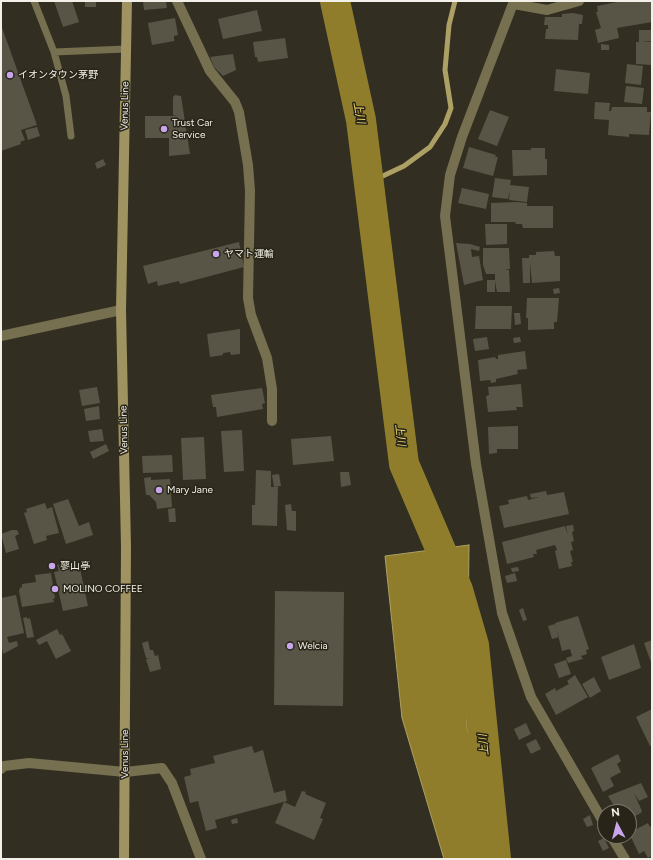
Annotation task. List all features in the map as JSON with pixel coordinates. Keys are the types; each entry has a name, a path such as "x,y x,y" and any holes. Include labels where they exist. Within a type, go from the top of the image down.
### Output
{"main road":[{"name":"Venus Line","path":"124,859 126,547 121,310 127,1"}],"street":[{"path":"177,1 210,71 235,102 239,112 248,165 250,191 248,298 250,315 267,358 272,389 272,421"},
{"path":"579,1 547,10 514,2 462,137 450,175 445,216 476,464 502,613 530,697 597,811"},
{"path":"1,336 121,310"},
{"path":"1,769 4,766 29,763 125,772 162,768 172,783 201,859"},
{"path":"616,844 625,859"}],"lane":[{"path":"34,1 54,52 66,96 71,136"},
{"path":"54,52 126,49"}],"shaded area":[{"path":"469,545 467,728 499,859 444,859 402,718 385,556"}],"building":[{"path":"54,1 72,1 79,22 63,27"},
{"path":"85,1 96,1 96,7 85,7"},
{"path":"143,1 166,1 167,8 144,10"},
{"path":"622,1 652,1 652,22 617,28 619,38 598,43 595,30 601,28 596,12 598,12 597,6"},
{"path":"257,10 262,31 223,39 218,19"},
{"path":"573,13 583,15 582,24 579,24 578,40 545,39 548,25 544,25 545,17 562,17 562,14"},
{"path":"175,18 178,35 174,36 174,41 152,45 148,23"},
{"name":"イオンタウン茅野","path":"1,25 37,125 21,130 25,140 20,142 21,144 1,151"},
{"path":"639,30 652,30 652,41 642,41 652,42 652,65 636,64 636,42 639,42"},
{"path":"285,38 288,58 258,62 257,57 255,57 253,42"},
{"path":"601,44 609,45 609,50 601,50"},
{"path":"233,54 236,70 223,76 214,67 210,57"},
{"path":"627,64 643,66 641,85 625,83"},
{"path":"556,69 590,73 588,94 554,91"},
{"path":"626,86 644,88 642,104 624,102"},
{"path":"175,95 181,96 190,154 169,156 169,138 145,138 145,116 177,116 173,115 173,97"},
{"path":"595,102 610,103 609,111 611,111 612,107 647,107 647,112 651,112 649,135 629,134 629,137 608,135 609,120 594,119"},
{"path":"490,110 509,117 497,146 478,139"},
{"path":"37,127 40,136 28,140 25,130"},
{"path":"469,147 496,155 495,157 498,157 493,176 463,168"},
{"path":"531,148 545,148 547,175 513,176 512,150 531,150"},
{"path":"103,159 106,165 97,169 95,163"},
{"path":"495,178 511,180 510,185 529,187 527,202 509,200 510,191 508,199 492,197"},
{"path":"462,188 489,194 486,209 458,203"},
{"path":"491,203 527,203 527,206 553,206 553,228 523,228 522,224 516,224 515,222 491,222"},
{"path":"485,224 507,224 507,244 486,245"},
{"name":"ヤマト運輸","path":"239,242 244,267 180,284 179,281 158,286 157,281 148,284 143,266"},
{"path":"456,243 470,244 480,247 479,251 471,249 472,257 479,256 483,280 464,285"},
{"path":"483,248 509,248 510,269 505,269 509,270 510,292 497,292 495,281 495,292 487,292 487,280 495,280 495,274 486,274 483,265"},
{"path":"554,251 555,256 560,256 560,281 532,283 530,263 530,283 523,283 522,258 529,258 529,255 536,255 536,252"},
{"path":"559,288 560,293 554,294 553,289"},
{"path":"527,298 559,298 557,322 554,322 554,329 528,330 528,318 526,318"},
{"path":"476,306 512,306 511,329 475,329"},
{"path":"514,313 520,313 521,324 515,325"},
{"path":"240,329 240,354 231,355 230,352 223,353 223,355 210,357 207,334"},
{"path":"487,337 489,349 475,351 473,339"},
{"path":"520,337 521,342 514,343 513,338"},
{"path":"525,351 527,369 517,370 518,374 496,379 496,382 491,383 490,380 480,381 478,360 495,357 498,359 498,355"},
{"path":"521,384 523,407 516,407 517,410 488,412 486,396 489,395 488,387"},
{"path":"97,387 100,403 82,406 79,390"},
{"path":"262,388 265,403 262,404 263,409 217,417 216,407 213,407 211,395"},
{"path":"99,406 100,419 86,421 84,409"},
{"path":"518,426 518,449 497,449 497,453 489,454 488,427"},
{"path":"102,429 104,441 90,442 88,431"},
{"path":"242,430 244,471 224,472 221,431"},
{"path":"331,436 334,461 293,465 291,439"},
{"path":"204,437 206,479 183,480 181,438"},
{"path":"106,444 109,451 93,459 90,452"},
{"path":"172,455 173,472 143,473 142,456"},
{"path":"256,470 271,471 271,487 278,487 277,526 252,525 252,505 255,505"},
{"path":"340,472 349,472 351,485 341,487"},
{"path":"279,474 281,486 274,487 272,475"},
{"path":"151,477 151,480 170,479 172,507 157,509 156,502 149,495 146,495 144,478"},
{"path":"546,491 547,495 564,492 569,514 504,528 499,506 509,504 508,500 527,496 528,500 539,497 531,498 530,494"},
{"path":"68,499 79,526 89,522 93,535 66,544 53,504"},
{"path":"45,503 47,509 52,507 59,533 46,536 47,540 34,544 24,513 27,512 26,509"},
{"path":"291,504 292,511 296,511 296,531 287,530 285,505"},
{"path":"175,508 176,522 169,522 168,509"},
{"path":"573,525 574,531 572,532 574,541 571,542 573,550 570,551 573,562 571,562 572,566 559,569 555,545 536,550 537,554 533,554 534,557 507,564 502,542 565,526 568,535 566,526"},
{"path":"12,530 17,530 19,534 15,536 19,549 6,553 1,534"},
{"path":"70,563 71,566 79,564 88,606 63,611 54,572 59,571 57,565"},
{"path":"518,567 519,571 512,572 511,568"},
{"path":"51,573 55,598 53,599 54,602 22,607 19,591 22,584 36,582 35,575"},
{"path":"515,573 517,581 507,583 505,576"},
{"path":"275,591 344,592 343,706 274,705"},
{"path":"16,595 24,633 7,637 9,643 17,641 18,646 3,654 1,644 1,598"},
{"path":"523,608 527,620 523,621 519,610"},
{"path":"578,616 589,649 586,650 587,654 581,656 583,659 568,663 566,658 572,656 570,649 562,651 555,623"},
{"path":"27,617 27,619 30,618 34,637 27,638 23,618"},
{"path":"555,624 559,637 552,639 548,626"},
{"path":"57,629 60,635 62,634 71,651 56,659 47,641 39,645 36,640"},
{"path":"652,640 652,665 644,643"},
{"path":"148,641 150,650 153,650 155,656 158,655 161,669 150,672 146,659 150,658 146,658 142,643"},
{"path":"634,644 641,668 609,680 601,657"},
{"path":"566,660 571,674 559,678 554,664"},
{"path":"575,675 588,697 556,715 545,694 555,688 556,691 569,684 567,681"},
{"path":"594,677 601,691 590,698 582,684"},
{"path":"652,709 652,745 650,746 636,717"},
{"path":"526,723 531,734 519,740 514,729"},
{"path":"536,739 541,749 531,754 526,744"},
{"path":"252,746 254,753 263,750 274,793 285,790 287,801 215,820 217,828 206,831 198,801 190,803 184,777 191,775 190,769 215,763 213,756"},
{"path":"618,754 621,761 617,764 621,772 610,778 614,786 603,792 591,768"},
{"path":"641,783 648,797 639,801 634,793 642,811 637,815 637,804 613,804 608,796"},
{"path":"302,791 306,792 305,794 326,803 320,818 323,819 314,840 275,823 284,802 295,807"},
{"path":"590,815 593,825 587,827 583,819"},
{"path":"237,818 238,823 232,824 231,820"},
{"path":"648,823 650,827 652,826 652,856 648,858 644,851 639,854 634,844 637,844 637,829"},
{"path":"600,844 607,844 609,848 603,851"}],"waterway":[{"name":"上川","path":"335,1 361,120 404,464 458,590 474,645 496,859"},
{"path":"370,182 404,166 430,147 445,124 451,108 445,70 449,25 455,1"}],"place":[{"name":"イオンタウン茅野","path":"10,75"},
{"name":"Trust Car Service","path":"164,129"},
{"name":"ヤマト運輸","path":"216,254"},
{"name":"Mary Jane","path":"159,490"},
{"name":"蓼山亭","path":"52,566"},
{"name":"MOLINO COFFEE","path":"55,589"},
{"name":"Welcia","path":"290,646"}]}
